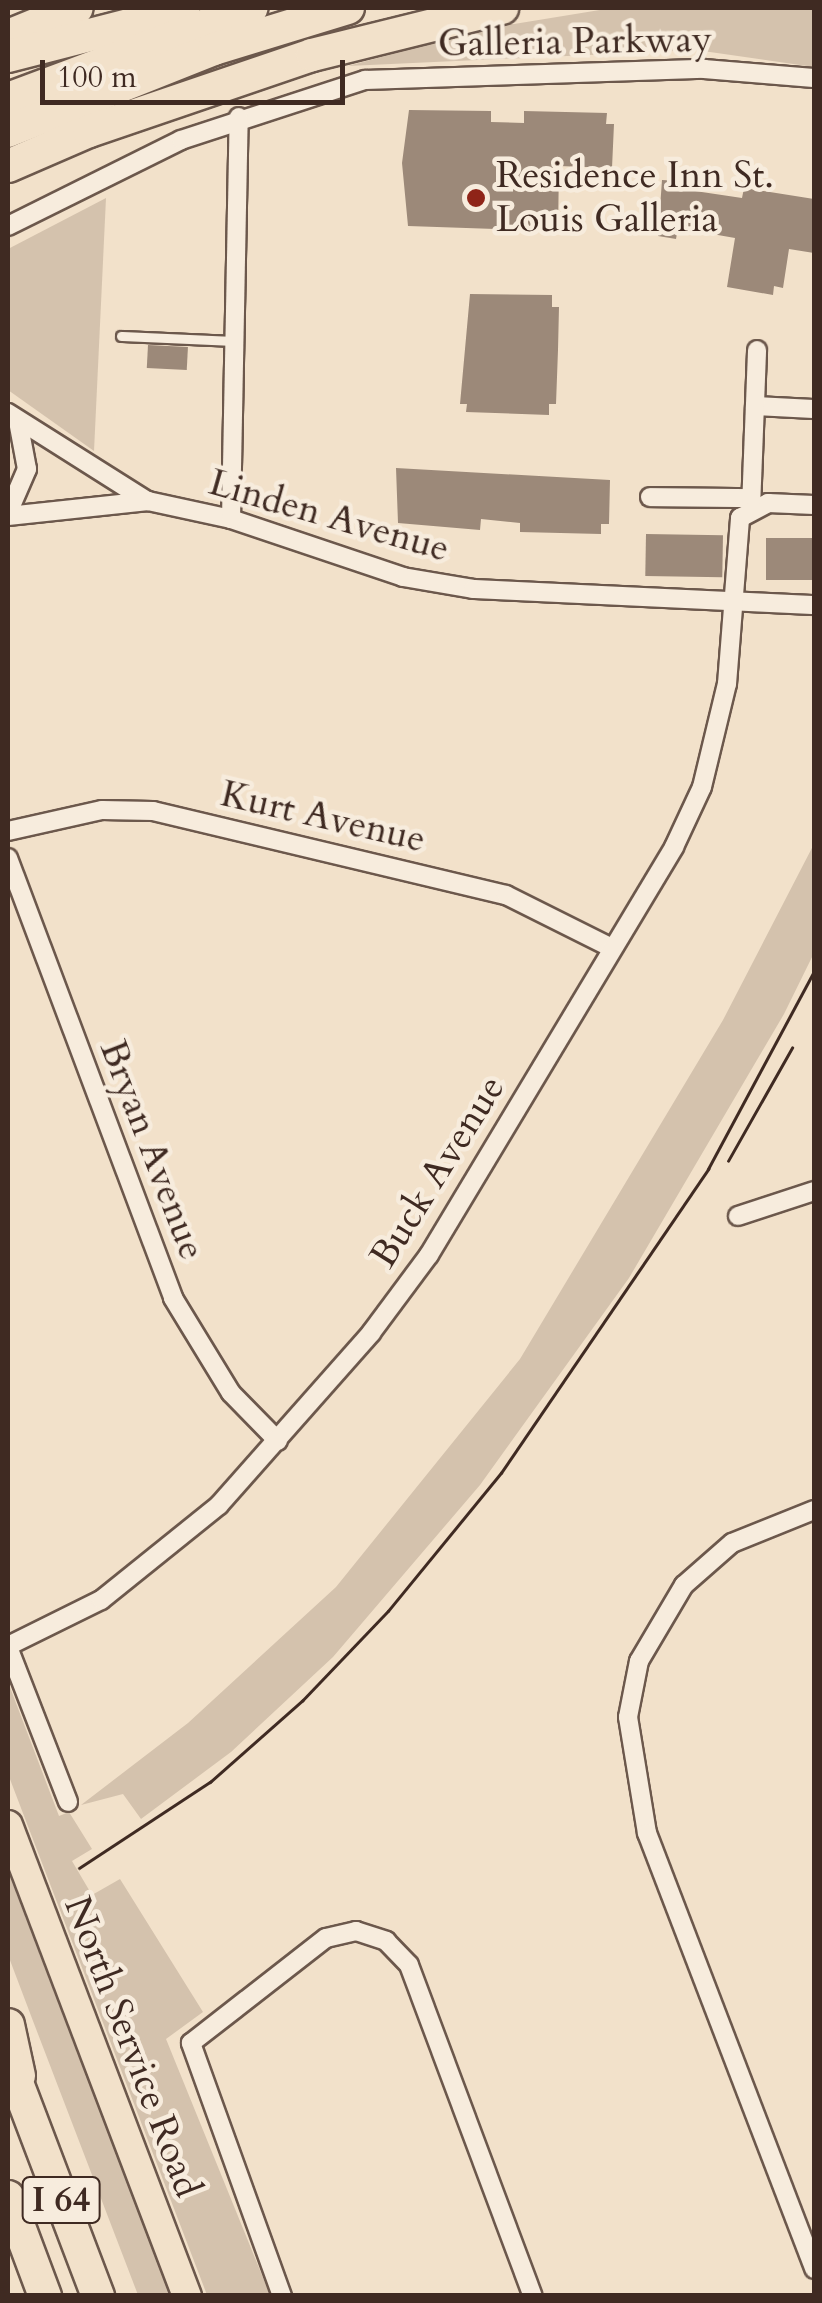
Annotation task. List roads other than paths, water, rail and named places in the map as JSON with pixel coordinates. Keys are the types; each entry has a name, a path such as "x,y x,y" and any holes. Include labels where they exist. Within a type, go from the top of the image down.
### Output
{"highway":[{"path":"8,36 76,8"},
{"path":"8,56 197,8"},
{"path":"8,98 252,8"},
{"path":"8,131 214,49 348,8"},
{"path":"8,166 312,55 502,8"},
{"path":"8,185 181,101"},
{"path":"8,2026 26,2105"},
{"name":"I 64","path":"8,2059 98,2296"},
{"name":"I 64","path":"8,2197 45,2296"}],"main road":[{"name":"North Service Road","path":"8,1826 187,2296"}],"street":[{"name":"Galleria Parkway","path":"8,226 240,117 366,80 704,69 814,78"},
{"path":"230,519 240,117"},
{"name":"Buck Avenue","path":"8,1646 101,1600 162,1555 278,1441 428,1255 612,948 702,787 727,684 740,518 751,503 758,350"},
{"path":"755,406 814,410"},
{"path":"13,417 148,501"},
{"path":"8,514 26,468 13,417"},
{"path":"650,496 814,505"},
{"name":"Linden Avenue","path":"8,514 148,501 230,519 338,558 455,586 814,605"},
{"name":"Kurt Avenue","path":"8,830 102,810 153,811 506,896 612,948"},
{"name":"Bryan Avenue","path":"8,858 173,1298 231,1393 278,1441"},
{"path":"738,1216 814,1191"},
{"path":"814,1510 732,1543 684,1585 640,1660 628,1717 632,1770 647,1834 814,2269"},
{"path":"8,1646 68,1802"},
{"path":"282,2296 191,2043 326,1938 356,1931 386,1941 409,1965 532,2296"},
{"path":"796,2221 814,2234"}],"lane":[{"path":"121,336 234,341"}],"tram line":[{"path":"79,1868 210,1782 302,1701 388,1611 501,1473 708,1169 814,971"},
{"path":"728,1161 792,1048"}],"place":[{"name":"Residence Inn St. Louis Galleria","path":"476,198"}]}
